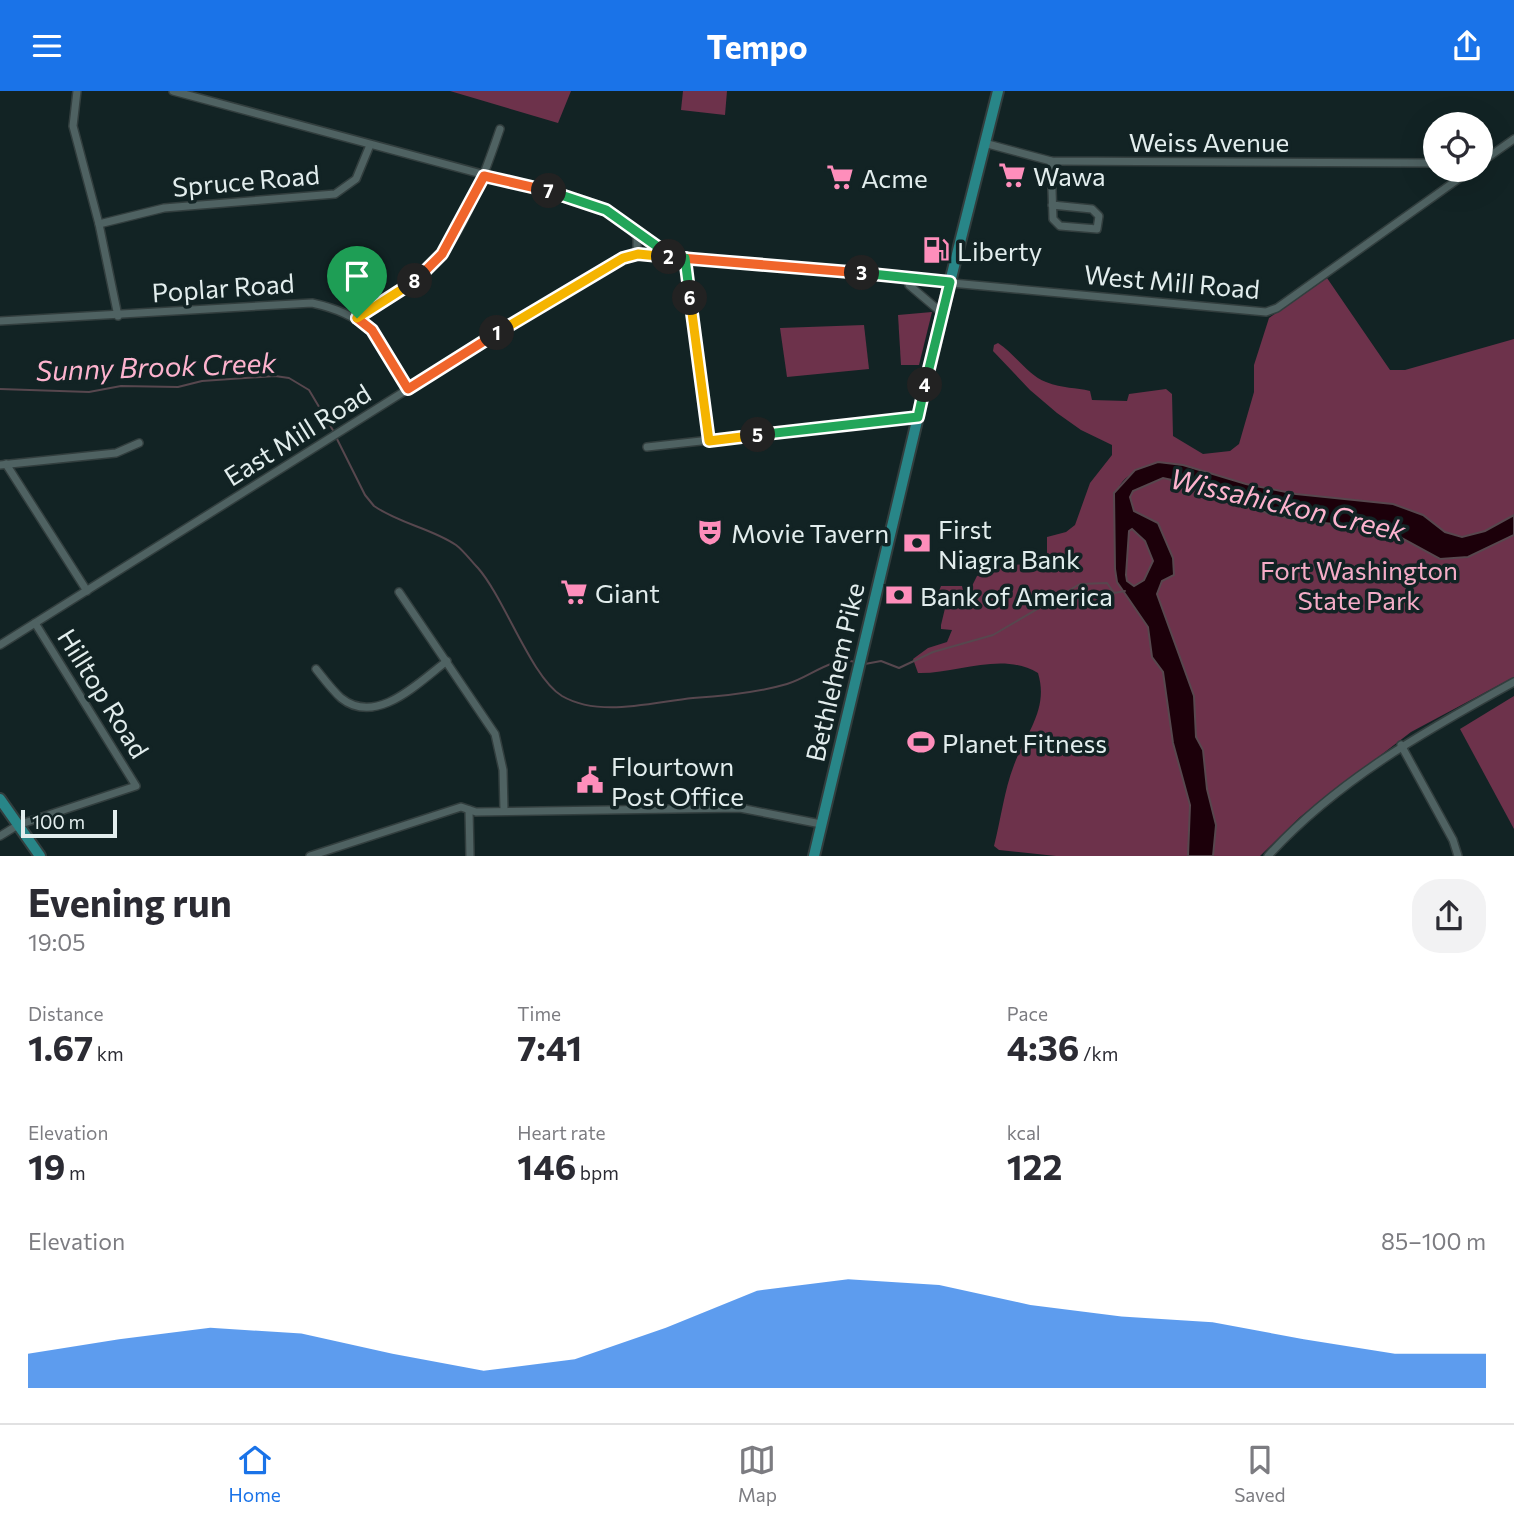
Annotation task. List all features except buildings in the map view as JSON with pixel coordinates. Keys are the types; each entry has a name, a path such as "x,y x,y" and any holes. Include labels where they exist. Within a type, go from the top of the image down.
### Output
{"main road":[{"name":"Bethlehem Pike","path":"814,856 942,313 998,91"},
{"path":"0,799 40,856"}],"street":[{"path":"77,91 73,126 99,224 118,316"},
{"path":"173,91 590,203 626,223 672,257"},
{"path":"357,318 429,269 456,232 484,176 500,129"},
{"path":"1493,154 1514,139"},
{"name":"Weiss Avenue","path":"984,143 1051,161 1423,163"},
{"name":"Spruce Road","path":"99,224 164,208 335,194 356,179 369,145"},
{"path":"1051,161 1052,205 1053,219 1060,226 1097,229 1099,216 1092,209 1052,205"},
{"name":"West Mill Road","path":"910,278 1272,311 1454,182"},
{"path":"626,223 637,237 638,254"},
{"name":"East Mill Road","path":"0,645 328,442 584,278 623,258 638,254 910,278"},
{"path":"685,258 709,441"},
{"path":"910,278 909,285 942,313"},
{"name":"Poplar Road","path":"0,321 118,316 302,302 324,305 357,318 372,330 408,389"},
{"path":"647,447 918,417"},
{"path":"87,591 3,465 116,453 139,443"},
{"path":"399,592 498,742 503,770 504,810"},
{"name":"Hilltop Road","path":"18,825 136,786 35,623"},
{"path":"316,669 341,698 353,704 373,707 392,701 447,661"},
{"path":"1268,856 1293,828 1401,745 1514,682"},
{"path":"1401,745 1453,840 1458,856"},
{"path":"310,856 461,807 469,810 740,808 821,824"},
{"path":"469,810 470,856"},
{"path":"0,836 18,825"}],"green space":[{"path":"450,91 571,91 558,123"},
{"path":"683,91 727,91 725,115 681,110"},
{"name":"Fort Washington State Park","path":"1327,278 1390,370 1405,370 1514,339 1514,677 1411,732 1300,817 1260,856 1056,856 999,850 994,846 1008,785 1014,765 1035,720 1041,698 1038,673 1010,664 994,664 918,673 913,659 928,648 947,642 952,630 941,629 947,600 939,591 941,586 962,586 964,595 968,594 977,576 999,566 1044,563 1047,556 1047,537 1066,532 1075,525 1090,483 1112,455 1112,445 1081,430 1057,413 1030,390 993,351 994,345 998,343 1039,379 1058,386 1090,391 1092,400 1127,401 1129,394 1166,389 1172,394 1173,436 1203,454 1230,451 1239,444 1254,392 1254,365 1269,318","holes":["1170,463 1238,482 1151,469 1124,493 1116,525 1116,496 1119,487 1132,474 1143,470"]},
{"path":"932,312 919,365 901,365 898,315"},
{"path":"864,325 869,369 787,377 780,328"},
{"path":"1514,696 1514,829 1460,729"}],"water":[{"name":"Wissahickon Creek","path":"1158,462 1183,465 1246,484 1296,494 1393,504 1423,515 1445,532 1462,537 1485,531 1514,515 1514,535 1468,557 1440,559 1387,530 1297,520 1270,514 1163,478 1133,491 1130,497 1134,511 1158,523 1173,558 1174,575 1162,581 1157,594 1194,696 1196,737 1203,750 1207,789 1216,825 1213,856 1188,856 1190,805 1173,743 1163,672 1152,657 1148,627 1117,582 1114,493 1135,470","holes":["1132,529 1145,541 1153,561 1144,580 1134,586 1127,581 1126,575 1129,531"]}],"waterway":[{"name":"Sunny Brook Creek","path":"0,389 89,392 121,386 178,387 202,381 275,376 289,378 309,390 334,432"},
{"name":"Sunny Brook Creek","path":"336,437 365,495 374,506 436,534 462,550 488,582 540,672 562,696 577,703 627,707 741,694 796,681 830,664 856,662"},
{"name":"Sunny Brook Creek","path":"865,664 881,661 899,668 933,652 993,635 1080,584 1107,583 1114,593 1125,591"}],"place":[{"name":"Wawa","path":"1012,175"},
{"name":"Acme","path":"840,177"},
{"name":"Liberty","path":"936,250"},
{"name":"Movie Tavern","path":"710,532"},
{"name":"First Niagra Bank","path":"917,543"},
{"name":"Giant","path":"574,592"},
{"name":"Bank of America","path":"899,595"},
{"name":"Planet Fitness","path":"921,742"},
{"name":"Flourtown Post Office","path":"590,780"}],"route":[{"path":"357,318 372,330 408,389 584,278 629,255 638,254 685,258 842,271 950,282 918,417 709,441 685,258 672,257 652,241 606,210 590,203 484,176 456,232 422,277 357,318"}]}
